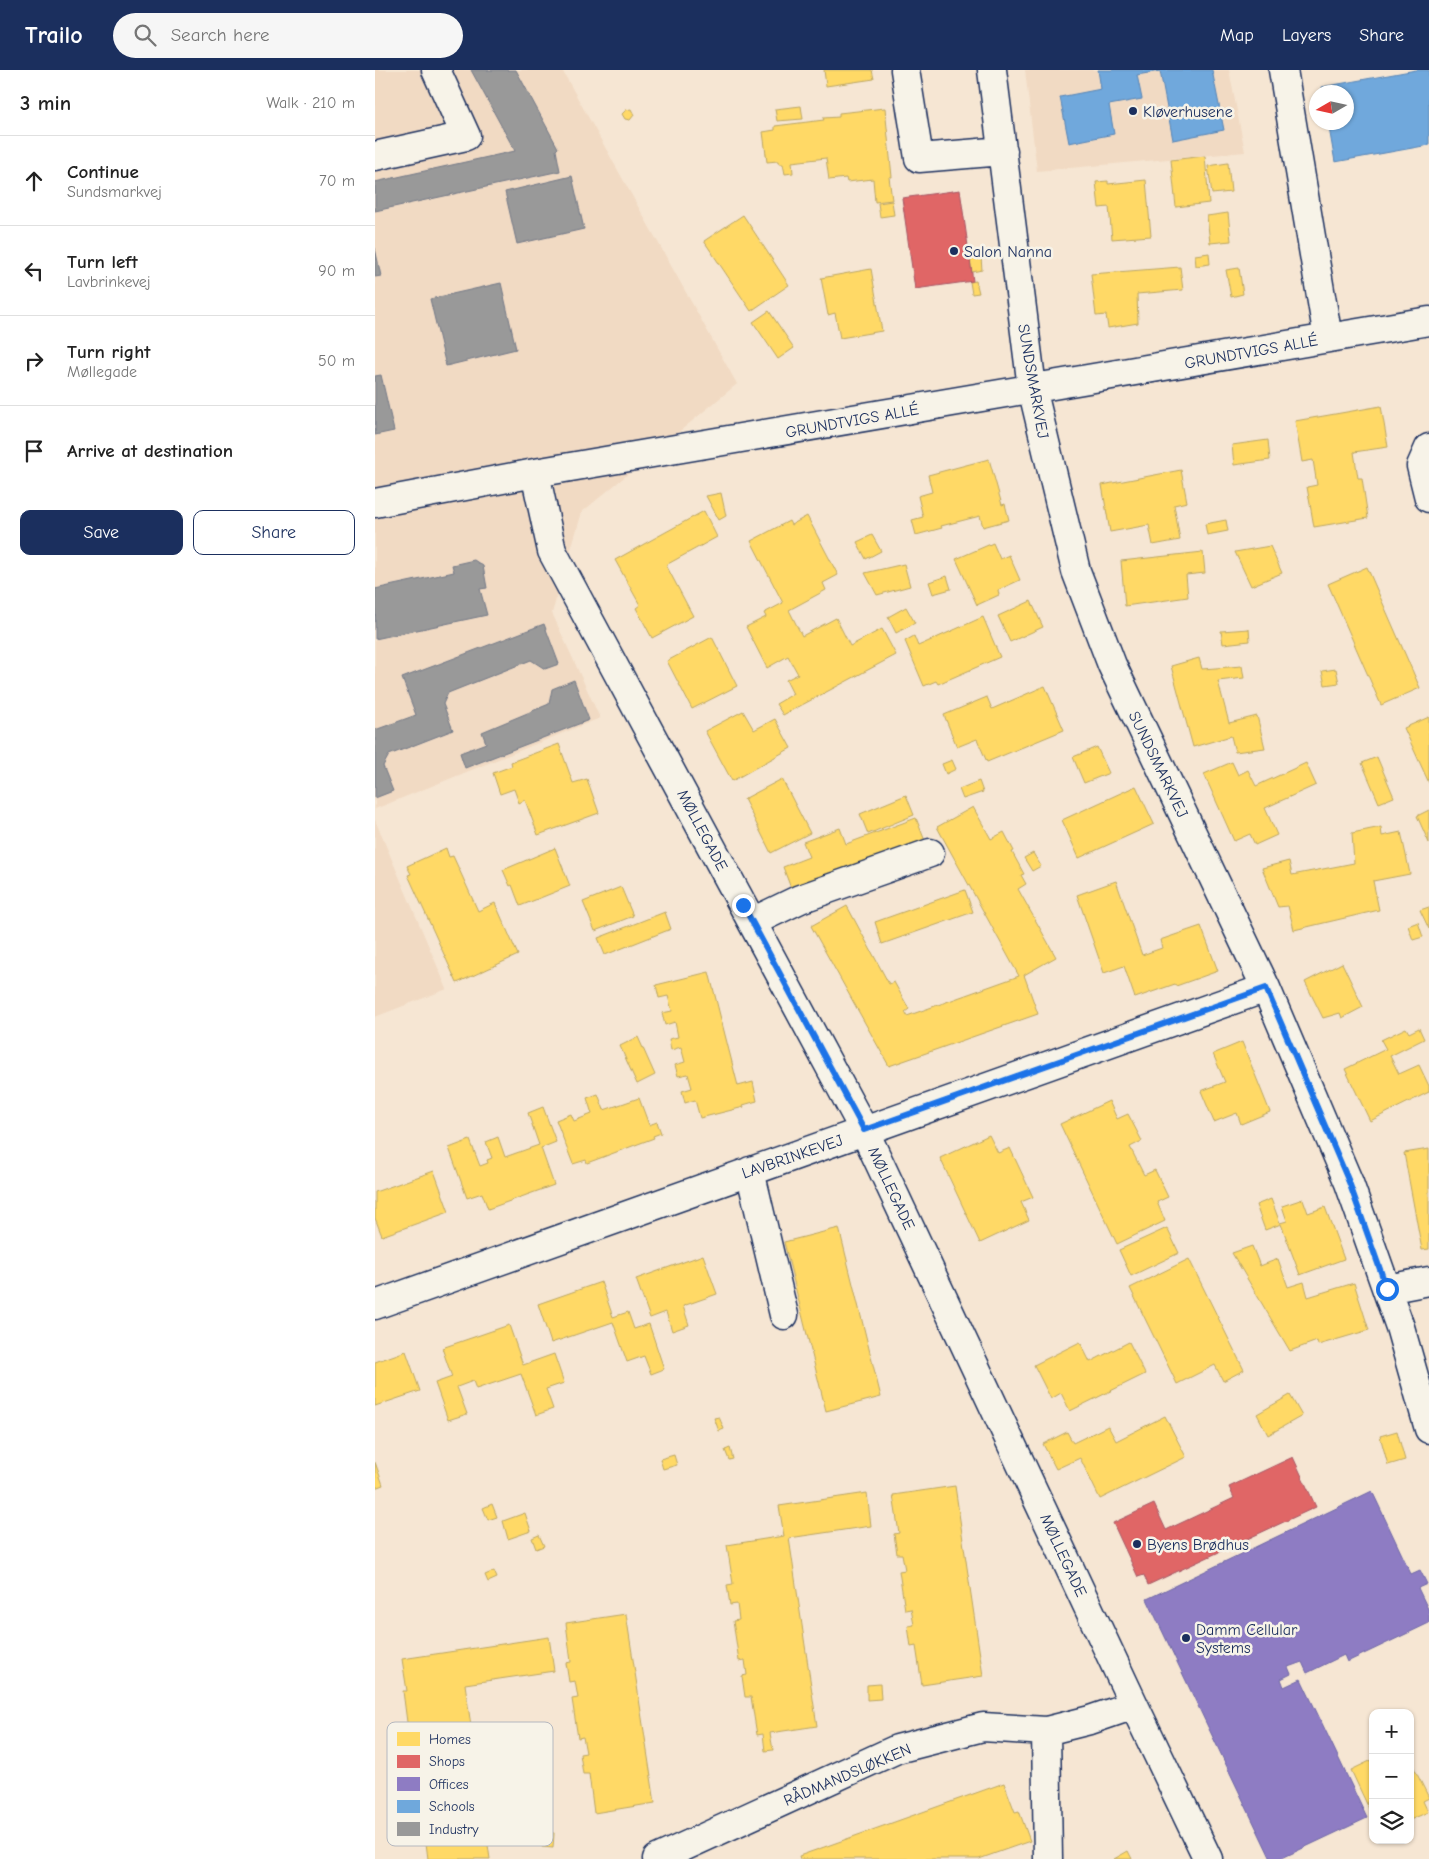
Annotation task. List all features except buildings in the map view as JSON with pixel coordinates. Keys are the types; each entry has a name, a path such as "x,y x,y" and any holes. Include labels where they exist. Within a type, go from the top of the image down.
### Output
{"street":[{"path":"375,156 466,136 436,70"},
{"path":"905,70 919,158 1003,151"},
{"name":"SUNDSMARKVEJ","path":"992,70 1032,388 1076,571 1112,665 1266,988 1349,1182 1400,1327 1429,1429"},
{"name":"GRUNDTVIGS ALLÉ","path":"1283,70 1329,338"},
{"name":"GRUNDTVIGS ALLÉ","path":"375,503 535,473 763,436 1032,388 1429,321"},
{"path":"1429,448 1421,466 1429,498"},
{"name":"MØLLEGADE","path":"535,473 552,551 864,1130 1208,1859"},
{"path":"752,922 800,899 931,852"},
{"name":"LAVBRINKEVEJ","path":"375,1305 1266,988"},
{"path":"750,1171 784,1314"},
{"path":"1387,1289 1429,1280"},
{"name":"RÅDMANDSLØKKEN","path":"657,1859 897,1749 983,1727 1046,1731 1090,1720 1134,1705"},
{"path":"1046,1731 1046,1858"}],"shaded area":[{"path":"375,70 562,70 737,384 582,512 552,613 600,718 375,809"},
{"name":"Kløverhusene","path":"1025,70 1229,70 1245,152 1037,171"},
{"path":"375,820 447,989 375,1017"}],"place":[{"name":"Kløverhusene","path":"1133,111"},
{"name":"Salon Nanna","path":"954,251"},
{"name":"Byens Brødhus","path":"1137,1544"},
{"name":"Damm Cellular Systems","path":"1186,1638"}],"route":[{"path":"743,905 864,1130 1266,988 1349,1182 1387,1289"}]}
